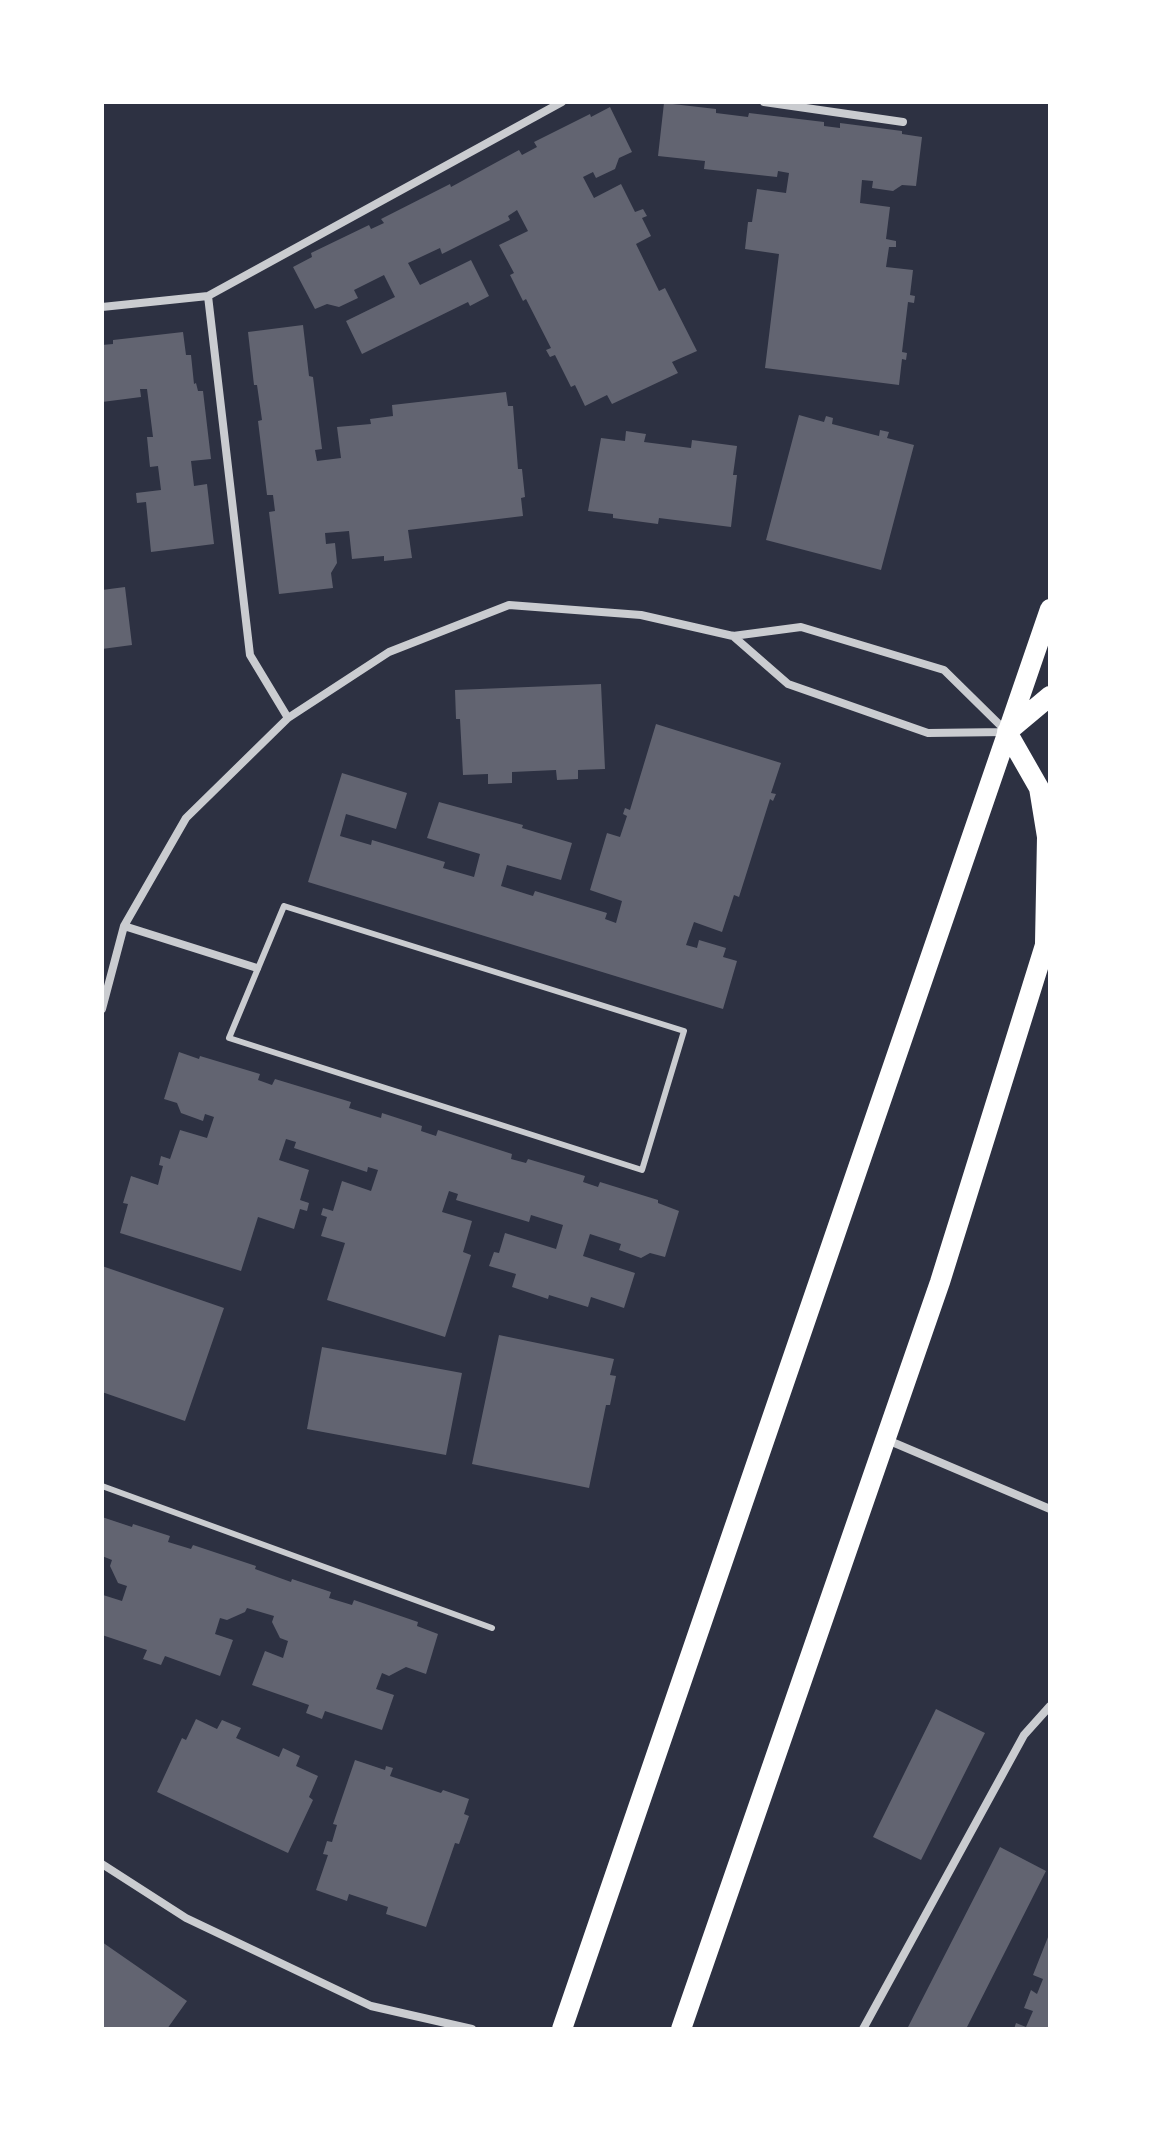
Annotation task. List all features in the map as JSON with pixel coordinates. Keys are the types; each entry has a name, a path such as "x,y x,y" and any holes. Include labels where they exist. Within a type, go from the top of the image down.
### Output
{"main road":[{"path":"562,2029 1050,609"},
{"path":"1007,732 1050,696"},
{"path":"681,2029 940,1282 1047,936 1047,837 1039,788 1007,732"}],"street":[{"path":"102,307 208,296 562,102"},
{"path":"764,102 903,122"},
{"path":"208,296 250,655 288,718"},
{"path":"102,1009 124,926 186,818 288,718 389,652 509,605 641,615 733,636 801,627 944,670 1007,732"},
{"path":"733,636 788,684 900,724 928,733 1007,732"},
{"path":"124,926 257,968"},
{"path":"885,1439 1050,1509"},
{"path":"863,2029 1024,1735 1050,1706"},
{"path":"102,1864 186,1918 371,2006 472,2029"}],"lane":[{"path":"284,906 684,1031 642,1170 229,1038 257,968 284,906"},
{"path":"102,1486 492,1628"}],"building":[{"path":"664,103 716,109 716,113 748,117 749,113 824,122 824,126 840,128 840,123 902,131 902,134 922,137 916,186 902,185 893,191 872,188 873,181 862,180 860,203 890,207 886,239 896,241 896,247 889,247 886,267 913,270 910,295 915,296 914,303 908,302 902,352 907,353 906,360 902,359 899,385 765,368 779,254 745,249 748,222 752,222 757,189 786,193 789,173 778,171 777,177 704,169 705,161 658,156"},
{"path":"610,107 632,152 619,158 615,169 596,178 593,172 583,177 594,198 621,184 635,212 643,209 647,216 642,218 651,236 636,244 659,291 665,288 697,351 672,362 678,373 612,404 607,395 585,406 575,385 571,387 555,355 550,357 546,350 551,348 526,299 523,301 510,275 514,273 499,245 528,231 517,210 508,216 510,220 442,254 440,248 408,263 420,285 471,260 489,296 470,306 468,302 362,354 346,321 395,297 384,275 354,290 358,298 339,307 327,304 315,309 293,267 312,257 311,253 369,225 371,229 384,223 381,219 450,184 451,187 519,150 522,155 537,147 534,142"},
{"path":"303,325 322,449 315,450 317,461 341,458 337,427 371,424 370,419 393,416 392,405 506,392 508,406 513,406 518,469 522,469 525,497 521,498 523,516 408,530 412,558 384,561 384,556 352,559 349,531 325,533 326,544 335,543 337,563 331,573 333,588 279,594 269,512 275,511 273,495 267,495 258,421 262,420 257,385 254,385 248,332"},
{"path":"183,332 186,355 191,355 194,384 198,391 203,391 211,459 191,461 194,486 207,484 214,544 151,552 146,502 137,503 136,493 161,490 158,466 150,467 147,437 153,437 147,389 140,389 141,397 102,402 102,345 113,344 113,340"},
{"path":"799,415 824,422 826,416 833,418 832,424 879,436 880,430 889,432 887,438 914,445 881,570 766,540"},
{"path":"626,431 646,434 644,442 691,448 692,440 737,446 731,527 659,518 658,524 588,511 601,438 625,441"},
{"path":"125,587 132,645 102,649 102,590"},
{"path":"601,684 605,769 578,770 578,779 557,780 556,770 512,772 512,783 488,784 488,774 463,775 455,690"},
{"path":"656,724 781,763 771,793 776,794 773,801 770,799 739,897 734,895 722,932 694,922 686,945 697,948 699,940 726,948 723,957 737,961 723,1009 308,882 342,773 407,793 396,829 346,814 340,836 371,845 372,840 445,862 443,868 474,877 480,854 427,838 439,802 523,825 522,828 572,843 561,880 507,865 501,886 533,896 535,891 607,913 605,919 616,923 622,901 590,890 607,833 620,837 627,816 623,814 625,808 630,810"},
{"path":"179,1052 260,1074 258,1080 272,1085 275,1079 351,1102 349,1108 381,1118 382,1113 422,1126 421,1131 436,1136 438,1130 512,1154 511,1159 526,1163 528,1159 585,1176 583,1182 598,1187 600,1182 658,1200 658,1203 679,1211 665,1257 650,1253 641,1258 619,1250 621,1244 590,1234 583,1256 635,1273 624,1308 591,1297 588,1307 549,1295 548,1299 512,1287 516,1274 489,1266 494,1252 499,1253 505,1233 556,1249 563,1225 531,1215 529,1222 456,1200 458,1194 449,1191 442,1212 472,1221 463,1252 471,1255 445,1337 327,1300 345,1243 321,1236 327,1217 321,1215 323,1208 333,1211 342,1181 371,1191 378,1170 368,1167 367,1172 294,1148 296,1142 286,1139 279,1160 309,1170 300,1200 309,1203 307,1211 300,1209 294,1229 258,1217 241,1271 120,1233 128,1204 123,1203 131,1176 158,1185 163,1166 159,1165 161,1156 170,1159 180,1130 207,1138 214,1117 205,1114 203,1121 181,1113 177,1103 164,1099"},
{"path":"102,1266 224,1308 185,1421 102,1392"},
{"path":"499,1335 614,1359 610,1375 616,1376 610,1405 606,1405 589,1488 472,1464"},
{"path":"322,1347 462,1373 446,1455 307,1429"},
{"path":"102,1517 170,1536 168,1542 191,1549 193,1545 256,1566 255,1569 291,1582 292,1579 331,1592 329,1598 352,1605 354,1600 418,1622 417,1626 438,1634 426,1674 406,1667 389,1676 382,1673 376,1689 394,1695 382,1730 325,1711 322,1719 306,1713 309,1705 252,1685 265,1651 283,1658 288,1641 280,1638 272,1622 274,1616 247,1608 245,1612 227,1620 220,1618 215,1634 233,1640 220,1676 165,1656 161,1665 143,1659 147,1650 102,1635 103,1595 122,1601 127,1586 118,1583 110,1566 112,1560 102,1556"},
{"path":"936,1709 985,1733 921,1860 873,1837"},
{"path":"196,1719 217,1729 222,1720 241,1728 236,1738 279,1757 283,1748 300,1756 296,1766 318,1776 309,1797 313,1800 288,1853 157,1792 182,1738 186,1740"},
{"path":"355,1760 385,1770 386,1766 393,1768 390,1776 469,1799 464,1814 469,1816 459,1844 455,1843 426,1927 386,1914 388,1907 349,1894 347,1901 316,1890 328,1855 323,1854 327,1841 332,1842 337,1825 333,1824"},
{"path":"1000,1847 1046,1871 966,2029 907,2029"},
{"path":"1050,1932 1050,2029 1014,2029 1016,2023 1026,2027 1033,2011 1024,2008 1031,1990 1037,1994 1043,1979 1033,1975"},
{"path":"102,1942 187,2001 167,2029 102,2029"}]}
